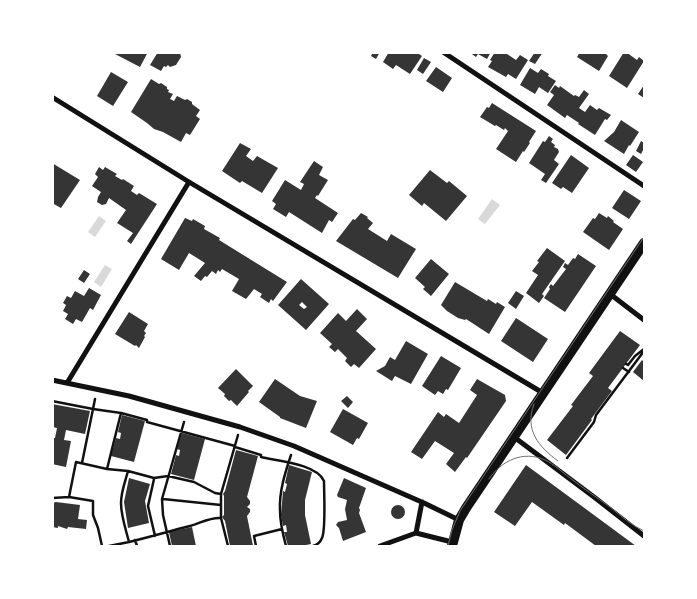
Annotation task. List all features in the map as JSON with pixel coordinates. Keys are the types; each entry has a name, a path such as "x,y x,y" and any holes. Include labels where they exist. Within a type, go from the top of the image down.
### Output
{"main road":[{"path":"452,544 459,520 466,508 644,243"}],"street":[{"path":"443,52 644,186"},
{"path":"52,97 189,182 543,393"},
{"path":"67,383 189,182"},
{"path":"610,294 644,320"},
{"path":"52,380 129,396 240,427 294,446 459,520"},
{"path":"514,437 644,536"},
{"path":"416,533 422,502"},
{"path":"380,546 416,533 452,544"}],"path":[{"path":"626,364 628,365 635,356 644,350"},
{"path":"567,458 644,350"},
{"path":"623,368 629,372"},
{"path":"82,464 96,396"},
{"path":"52,401 121,413 148,420 147,422 261,454 261,457 313,470 324,481 324,533 321,541 313,546"},
{"path":"107,469 121,413"},
{"path":"170,546 163,515 162,499 184,419"},
{"path":"228,546 221,518 221,505 222,494 238,434"},
{"path":"286,546 282,529 280,502 288,463 292,453"},
{"path":"69,497 76,462 107,469 128,471 154,478 168,476 194,482 215,493 222,494"},
{"path":"128,471 122,493 121,510 129,542"},
{"path":"154,478 148,506 154,536"},
{"path":"52,498 69,497 93,501 93,514 102,546"},
{"path":"162,499 221,505"},
{"path":"109,546 154,536 215,517 221,518"},
{"path":"256,546 254,536 282,529"},
{"path":"136,540 137,546"}],"shaded area":[{"path":"492,199 500,205 485,224 478,219"},
{"path":"99,216 106,221 95,237 88,232"},
{"path":"105,265 112,269 101,287 94,282"}],"building":[{"path":"115,52 148,52 140,67 115,54"},
{"path":"158,52 180,52 181,57 176,65 164,66 161,71 150,65"},
{"path":"373,52 380,52 376,59 371,56"},
{"path":"389,52 393,54 394,52 416,52 422,56 410,74 396,65 393,69 383,62"},
{"path":"469,52 491,52 487,59 478,54 476,57"},
{"path":"495,52 504,52 516,60 520,55 528,60 516,79 508,74 506,77 488,67"},
{"path":"535,52 543,52 535,64 529,61"},
{"path":"580,52 607,52 608,56 599,71 577,57"},
{"path":"624,52 637,60 639,57 644,61 627,88 609,76"},
{"path":"424,58 431,62 423,74 417,70"},
{"path":"436,67 452,78 443,92 426,81"},
{"path":"530,68 538,73 541,69 556,81 548,93 539,87 535,94 520,85"},
{"path":"111,72 128,82 113,106 97,96"},
{"path":"151,79 167,87 168,92 173,94 170,99 174,101 177,96 185,100 187,99 200,110 196,116 200,119 190,135 186,133 181,142 154,129 131,112"},
{"path":"555,85 559,88 560,86 574,96 579,97 584,90 589,94 579,108 585,112 590,105 597,110 599,108 611,115 607,120 605,119 595,135 567,115 565,118 547,105 554,95 550,92"},
{"path":"644,85 644,98 638,94"},
{"path":"492,103 536,131 516,162 496,149 508,131 480,117"},
{"path":"621,120 639,132 624,154 604,141 614,132"},
{"path":"549,136 553,139 551,142 555,145 554,147 558,149 559,152 554,160 559,164 546,183 541,180 545,174 529,163 543,141 545,142"},
{"path":"641,141 644,143 644,148 641,154 636,151"},
{"path":"240,143 251,149 246,156 253,161 257,156 278,168 262,193 242,181 240,183 222,171"},
{"path":"571,155 589,168 572,193 552,183"},
{"path":"633,155 643,162 636,172 626,165"},
{"path":"314,161 323,167 319,175 328,180 315,198 338,213 332,222 329,220 322,233 289,212 286,217 273,209 276,204 272,201 285,180 301,190 304,184 300,182"},
{"path":"52,163 80,180 61,208 52,203"},
{"path":"99,167 103,170 105,167 117,174 115,176 134,186 131,191 137,195 139,193 157,204 131,244 127,241 133,233 117,223 126,210 109,198 106,204 102,205 97,202 101,192 92,186 98,177 95,174"},
{"path":"430,170 447,183 449,181 467,196 446,221 424,203 422,206 409,195"},
{"path":"624,190 641,201 629,219 612,208"},
{"path":"361,213 373,223 368,229 387,241 391,234 416,249 398,278 336,241 353,219 355,220"},
{"path":"599,213 607,218 608,216 623,229 609,250 583,232"},
{"path":"185,218 192,221 193,219 205,226 204,229 220,238 219,240 287,282 273,301 271,299 269,303 260,297 262,294 254,289 246,299 232,291 239,279 222,269 220,272 218,270 216,274 212,271 201,281 194,276 205,263 189,253 179,270 161,259"},
{"path":"547,248 565,261 542,294 544,296 539,303 526,293 538,275 532,271"},
{"path":"578,254 596,266 565,312 544,298 551,284 553,286 566,269 563,267 565,263 568,265"},
{"path":"431,259 449,274 431,296 415,278"},
{"path":"84,270 90,274 84,283 78,279"},
{"path":"301,279 329,304 306,330 278,305","holes":["302,302 307,307 304,309 299,305"]},
{"path":"455,282 487,301 488,299 496,304 497,302 505,307 489,334 466,319 458,318 441,305"},
{"path":"89,288 101,295 93,310 90,308 82,322 76,319 73,324 65,319 68,314 63,311 66,305 63,303 67,296 71,298 75,291 84,296"},
{"path":"516,291 524,296 516,309 508,303"},
{"path":"357,309 367,319 356,331 376,349 359,368 354,364 351,367 345,361 347,358 338,349 335,352 329,347 332,344 320,333 338,313 346,321"},
{"path":"129,312 148,324 144,331 146,333 145,337 139,348 115,334"},
{"path":"516,318 548,339 533,362 501,341"},
{"path":"620,331 640,345 608,388 612,391 566,455 547,440 573,406 571,405 593,376 589,373"},
{"path":"406,341 428,354 411,384 395,376 392,381 376,371 385,366 390,357 395,360"},
{"path":"441,356 461,368 448,390 446,389 443,394 438,391 435,395 422,386"},
{"path":"642,360 644,362 644,381 633,372"},
{"path":"236,369 253,386 237,406 231,400 229,401 218,388"},
{"path":"275,379 300,396 317,401 306,428 280,418 259,402"},
{"path":"477,379 505,395 506,401 467,458 455,472 446,464 454,453 435,441 422,459 411,452 438,412 444,417 446,414 459,423 477,395 470,390"},
{"path":"347,396 353,402 348,408 341,401"},
{"path":"52,404 90,411 85,434 66,430 64,440 71,441 66,467 52,464 52,438 55,438 57,428 52,427"},
{"path":"343,409 368,423 359,439 357,438 353,445 330,432"},
{"path":"122,415 145,421 134,462 111,456 116,438 120,439 121,433 118,432"},
{"path":"182,433 205,439 194,480 171,474 176,455 179,456 180,450 177,449"},
{"path":"236,450 258,456 247,497 250,501 247,507 250,509 250,512 247,516 253,546 230,546 225,521 222,517 224,515 223,494"},
{"path":"289,465 312,472 305,500 305,515 311,544 288,546 284,532 287,532 286,525 283,526 281,515 283,491 285,492 287,484 285,483"},
{"path":"526,465 636,546 596,546 532,502 515,526 494,512"},
{"path":"129,478 150,484 145,501 149,523 128,528 124,502"},
{"path":"344,478 366,488 359,513 366,532 343,541 339,528 336,525 338,522 347,520 345,509 347,500 337,495"},
{"path":"52,503 80,505 78,519 87,520 86,529 52,527"},
{"path":"398,505 403,507 405,512 403,517 398,519 393,517 391,512 393,507"},
{"path":"192,527 196,546 172,546 169,532"}],"tram line":[{"path":"448,546 460,511 644,237"},
{"path":"534,404 531,413 532,430 539,444 558,461"},
{"path":"489,479 506,462 521,457 537,457 552,464 626,520 644,531"}]}
